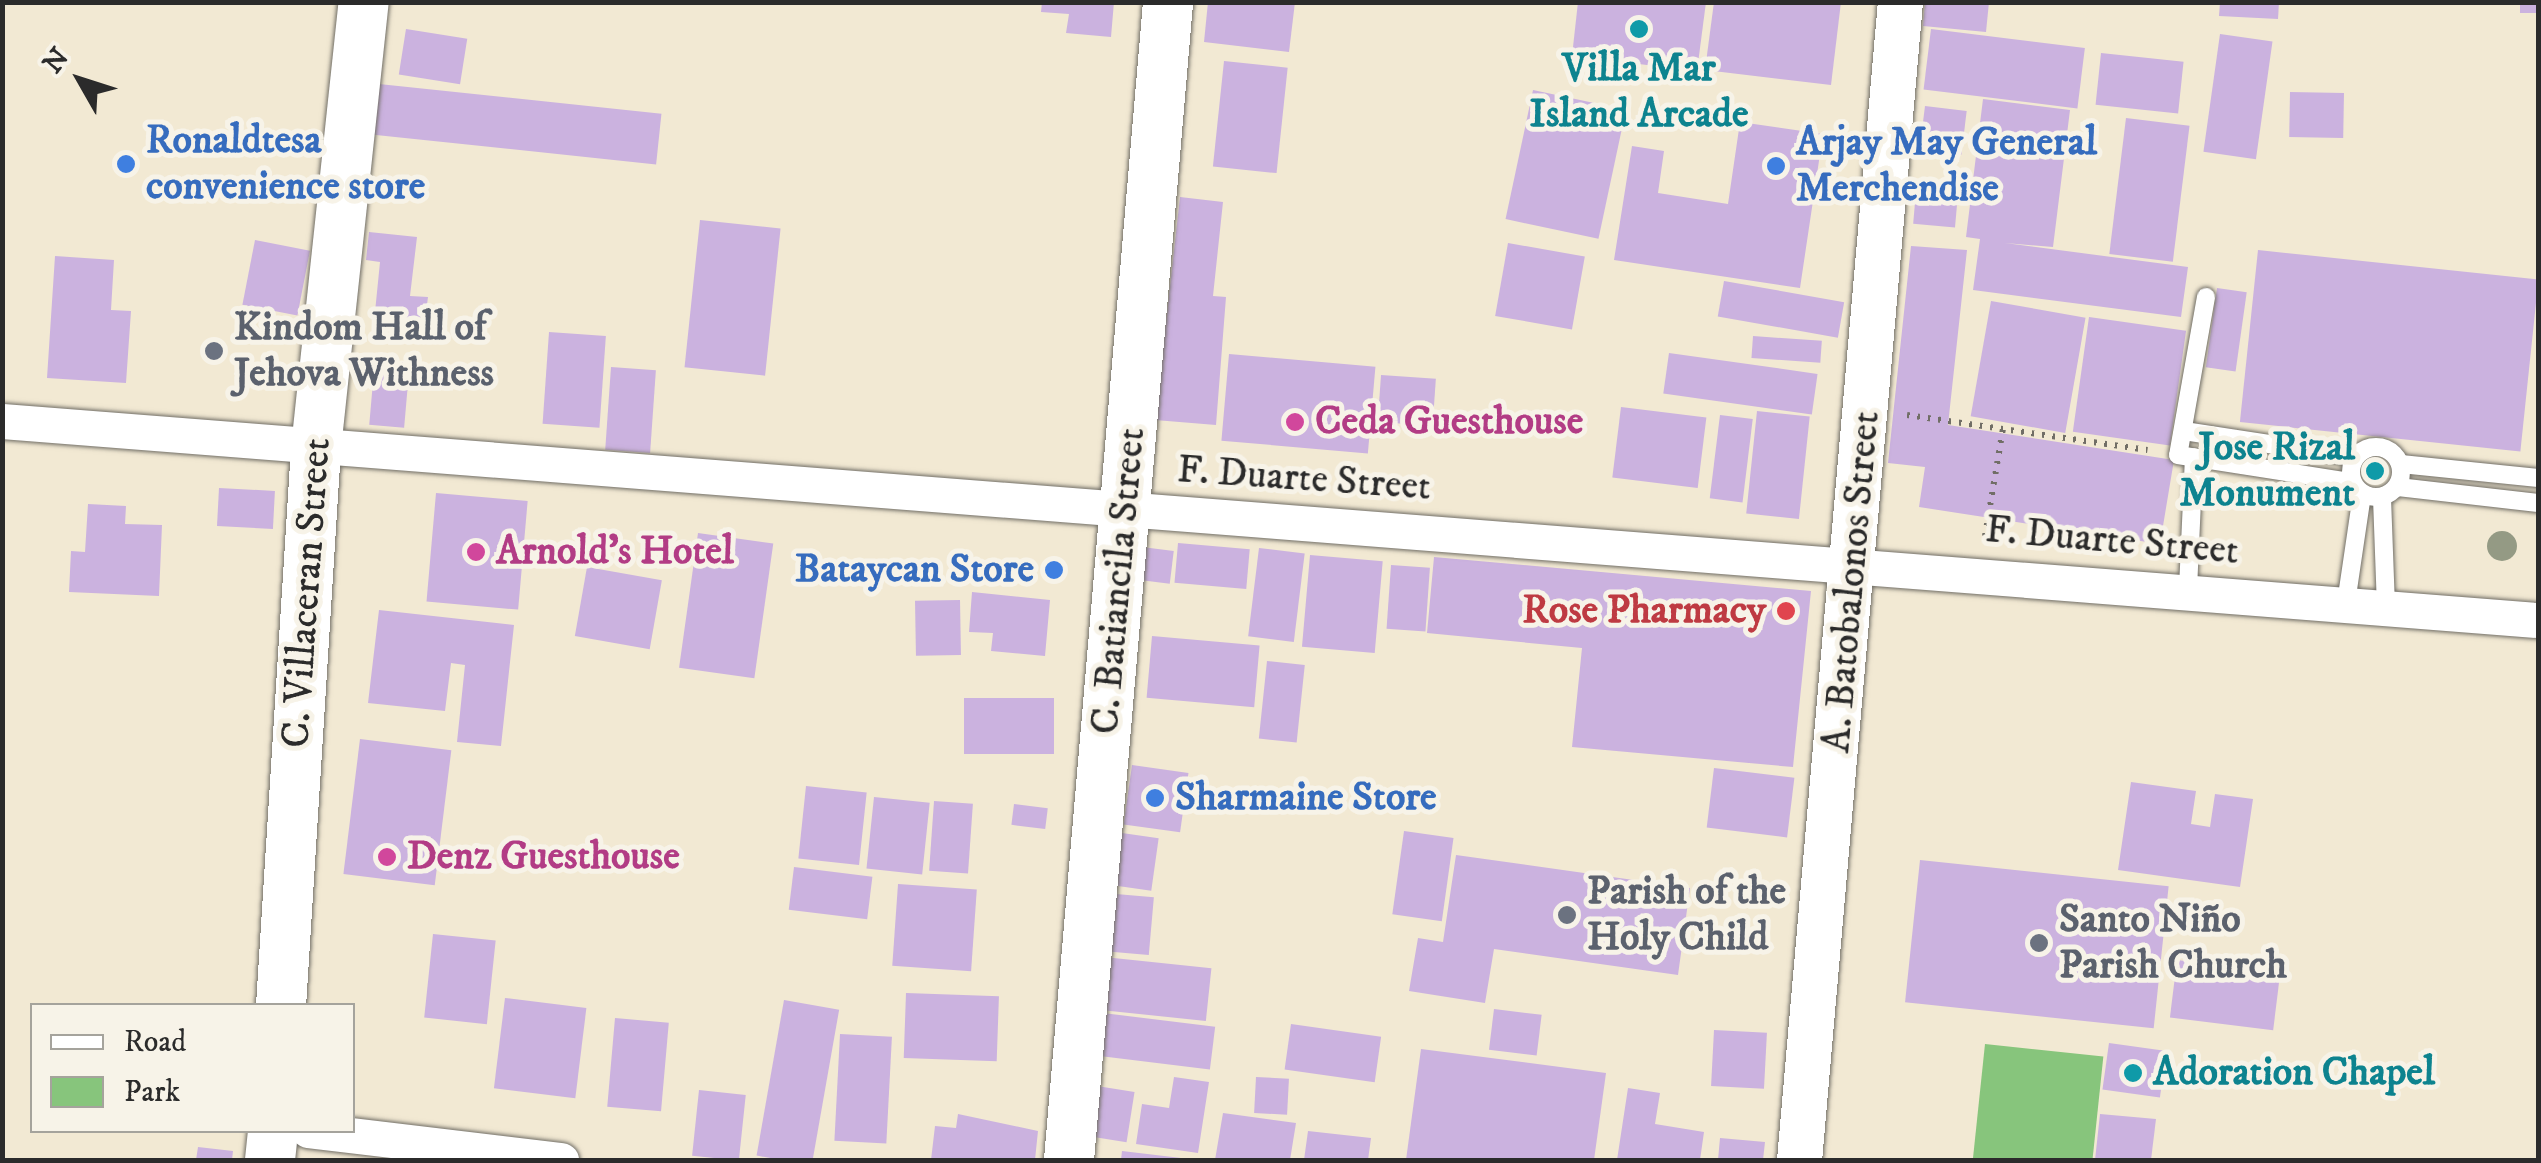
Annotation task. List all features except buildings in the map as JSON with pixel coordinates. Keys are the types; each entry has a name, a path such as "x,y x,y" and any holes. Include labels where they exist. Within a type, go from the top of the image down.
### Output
{"main road":[{"name":"C. Villaceran Street","path":"281,1003 316,448 364,2"},
{"name":"C. Batiancila Street","path":"1069,1160 1168,2"},
{"path":"270,1160 273,1133"}],"street":[{"name":"A. Batobalonos Street","path":"1799,1160 1855,562 1900,2"},
{"name":"F. Duarte Street","path":"2,421 316,448 1855,562 2538,620"},
{"path":"333,1133 560,1160"}],"lane":[{"path":"2188,589 2184,432 2206,297"},
{"path":"2184,432 2354,457 2389,449 2401,464 2538,478"},
{"path":"2186,456 2356,488 2382,498"},
{"path":"2346,603 2356,488 2354,457"},
{"path":"2398,486 2401,464"},
{"path":"2382,498 2398,486 2538,503"},
{"path":"2382,498 2386,606"}],"path":[{"path":"1868,409 2186,456"},
{"path":"1979,573 2004,429"}],"green space":[{"path":"1985,1044 2103,1056 2092,1160 1973,1160"}],"place":[{"name":"Villa Mar Island Arcade","path":"1639,29"},
{"name":"Ronaldtesa convenience store","path":"126,164"},
{"name":"Arjay May General Merchendise","path":"1776,166"},
{"name":"Kindom Hall of Jehova Withness","path":"214,351"},
{"name":"Ceda Guesthouse","path":"1295,422"},
{"name":"Jose Rizal Monument","path":"2375,471"},
{"name":"Arnold's Hotel","path":"476,552"},
{"name":"Bataycan Store","path":"1054,570"},
{"name":"Rose Pharmacy","path":"1786,611"},
{"name":"Sharmaine Store","path":"1155,798"},
{"name":"Denz Guesthouse","path":"387,857"},
{"name":"Parish of the Holy Child","path":"1567,915"},
{"name":"Santo Niño Parish Church","path":"2039,943"},
{"name":"Adoration Chapel","path":"2133,1073"}]}
